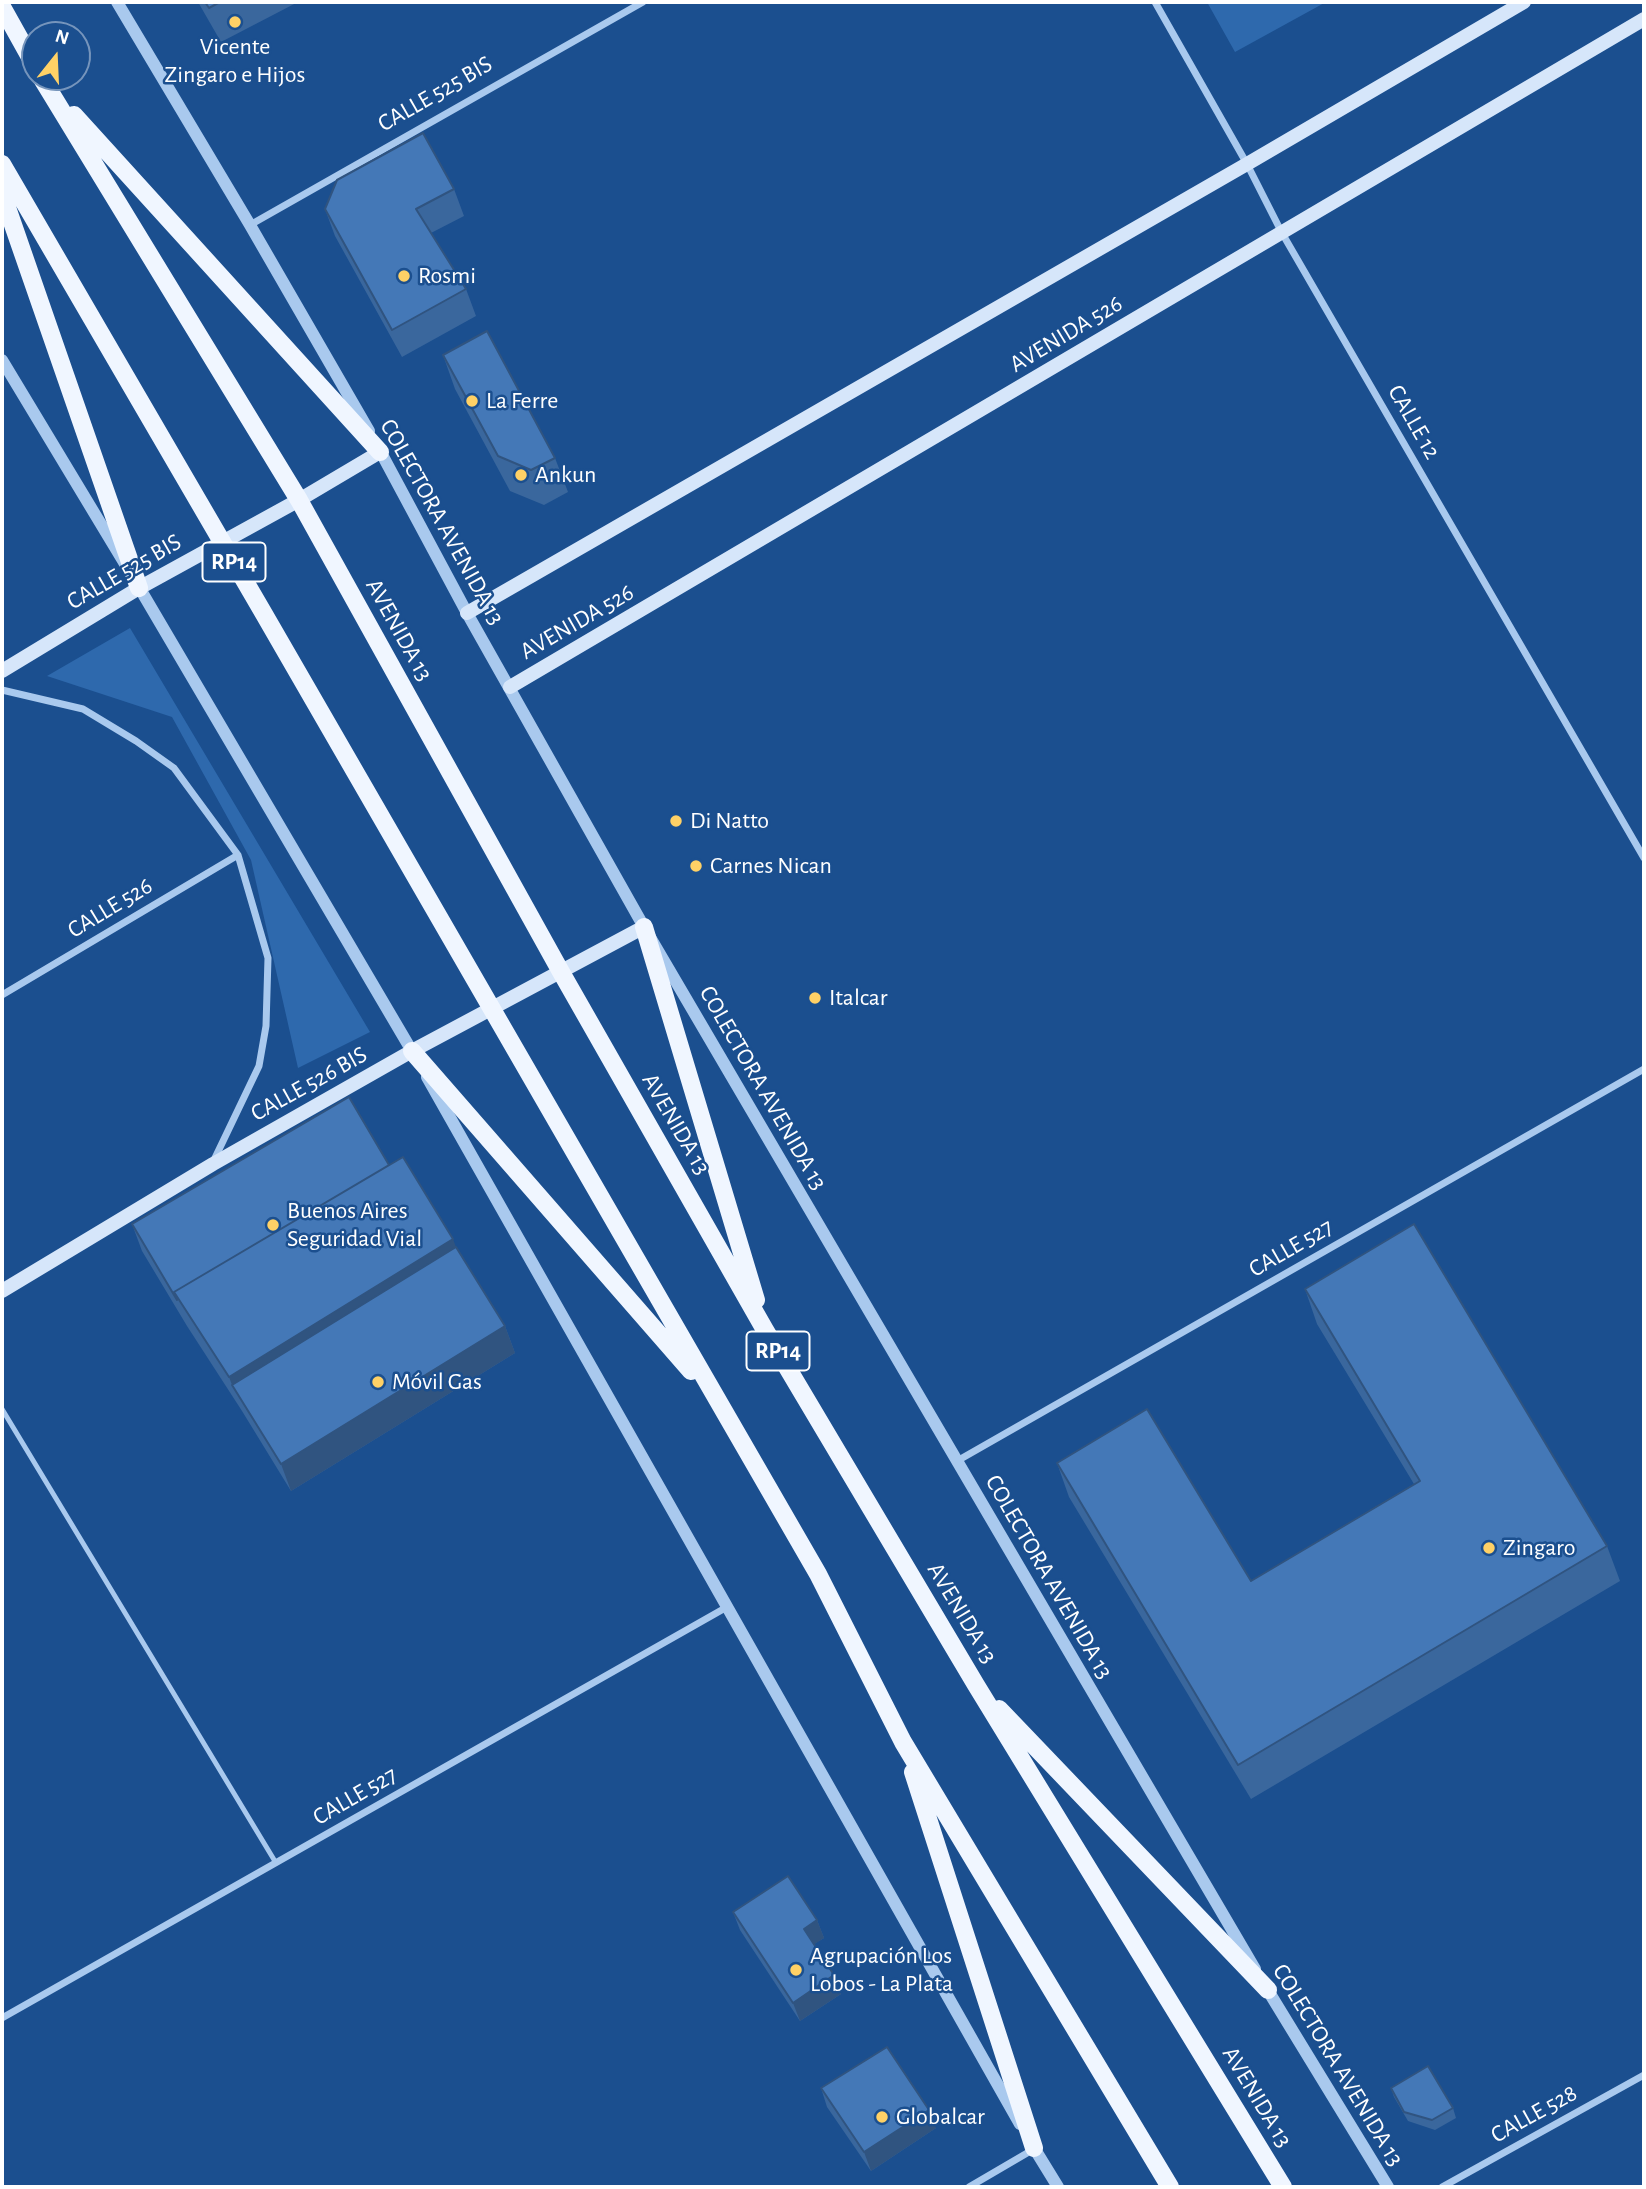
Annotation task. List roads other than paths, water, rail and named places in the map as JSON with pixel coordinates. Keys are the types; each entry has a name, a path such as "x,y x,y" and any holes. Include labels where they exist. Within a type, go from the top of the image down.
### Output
{"main road":[{"path":"467,613 1524,2"},
{"path":"2,7 21,41"},
{"name":"AVENIDA 526","path":"510,687 1644,19"},
{"name":"AVENIDA 13","path":"50,91 299,500 561,972 765,1330 976,1685 1283,2187"},
{"path":"53,91 380,452"},
{"name":"RP14","path":"2,164 818,1574 903,1742 1170,2187"},
{"path":"2,193 139,588"},
{"name":"CALLE 525 BIS","path":"2,671 139,588 380,452"},
{"path":"644,927 765,1330"},
{"name":"CALLE 526 BIS","path":"2,1291 213,1164 412,1051 644,927"},
{"path":"412,1051 717,1401"},
{"path":"976,1685 1268,1990"},
{"path":"903,1742 1034,2148"}],"street":[{"name":"COLECTORA AVENIDA 13","path":"117,2 250,225 380,452 467,613 644,927 1268,1990 1388,2187"},
{"name":"CALLE 525 BIS","path":"250,225 643,2"},
{"name":"CALLE 12","path":"1155,2 1247,164 1282,233 1644,858"},
{"path":"2,360 412,1051 1058,2187"},
{"path":"2,691 83,709 136,741 174,768 238,855 268,958 266,1026 259,1066 213,1164"},
{"name":"CALLE 526","path":"2,995 238,855"},
{"name":"CALLE 527","path":"957,1461 1644,1069"},
{"name":"CALLE 527","path":"2,2018 727,1607"},
{"name":"CALLE 528","path":"1442,2187 1644,2075"},
{"path":"969,2187 1034,2148"}],"lane":[{"path":"2,1409 276,1863"}],"place":[{"name":"Vicente Zingaro e Hijos","path":"235,22"},
{"name":"Rosmi","path":"404,276"},
{"name":"La Ferre","path":"472,401"},
{"name":"Ankun","path":"521,475"},
{"name":"Di Natto","path":"676,821"},
{"name":"Carnes Nican","path":"696,866"},
{"name":"Italcar","path":"815,998"},
{"name":"Buenos Aires Seguridad Vial","path":"273,1225"},
{"name":"Móvil Gas","path":"378,1382"},
{"name":"Zingaro","path":"1489,1548"},
{"name":"Agrupación Los Lobos - La Plata","path":"796,1970"},
{"name":"Globalcar","path":"882,2117"}]}
